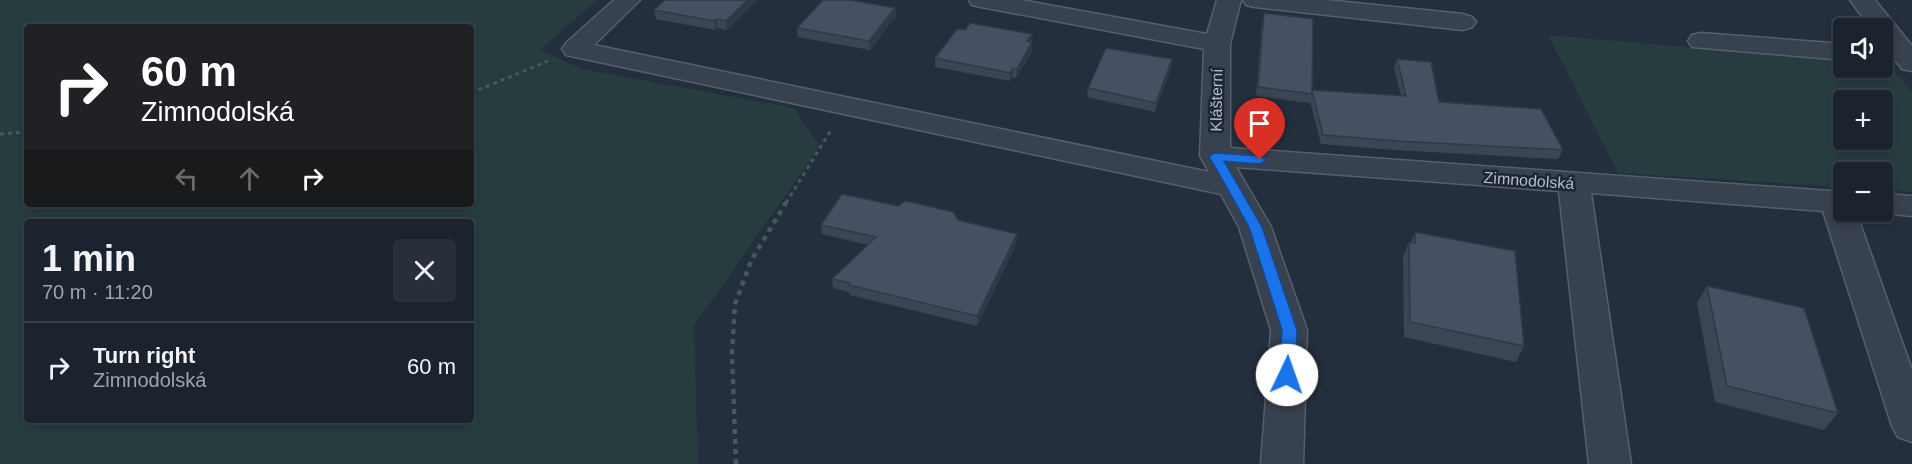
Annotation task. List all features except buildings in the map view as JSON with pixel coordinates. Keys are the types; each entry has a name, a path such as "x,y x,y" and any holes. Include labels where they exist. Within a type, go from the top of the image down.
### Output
{"street":[{"path":"574,49 628,0"},
{"path":"981,0 1217,44"},
{"name":"Klášterní","path":"1229,0 1217,44 1215,156 1256,227 1289,330 1282,464"},
{"path":"1255,0 1463,21"},
{"path":"1862,0 1901,58"},
{"path":"1701,41 1833,51"},
{"path":"574,49 1232,187"},
{"name":"Zimnodolská","path":"1215,156 1574,184 1833,201"},
{"path":"1574,184 1610,464"},
{"path":"1893,205 1912,206"},
{"path":"1847,222 1912,426"}],"path":[{"path":"474,92 574,49"},
{"path":"736,464 732,354 735,304 751,261 827,135 852,107"},
{"path":"0,134 24,132"}],"green space":[{"path":"0,0 597,0 540,50 582,69 794,108 820,146 694,326 698,464 0,464"},
{"path":"1548,35 1833,60 1833,78 1893,78 1893,69 1912,92 1912,192 1893,191 1893,162 1833,162 1833,186 1618,173"}],"route":[{"path":"1260,160 1215,156 1256,227 1289,330 1287,375"}]}
